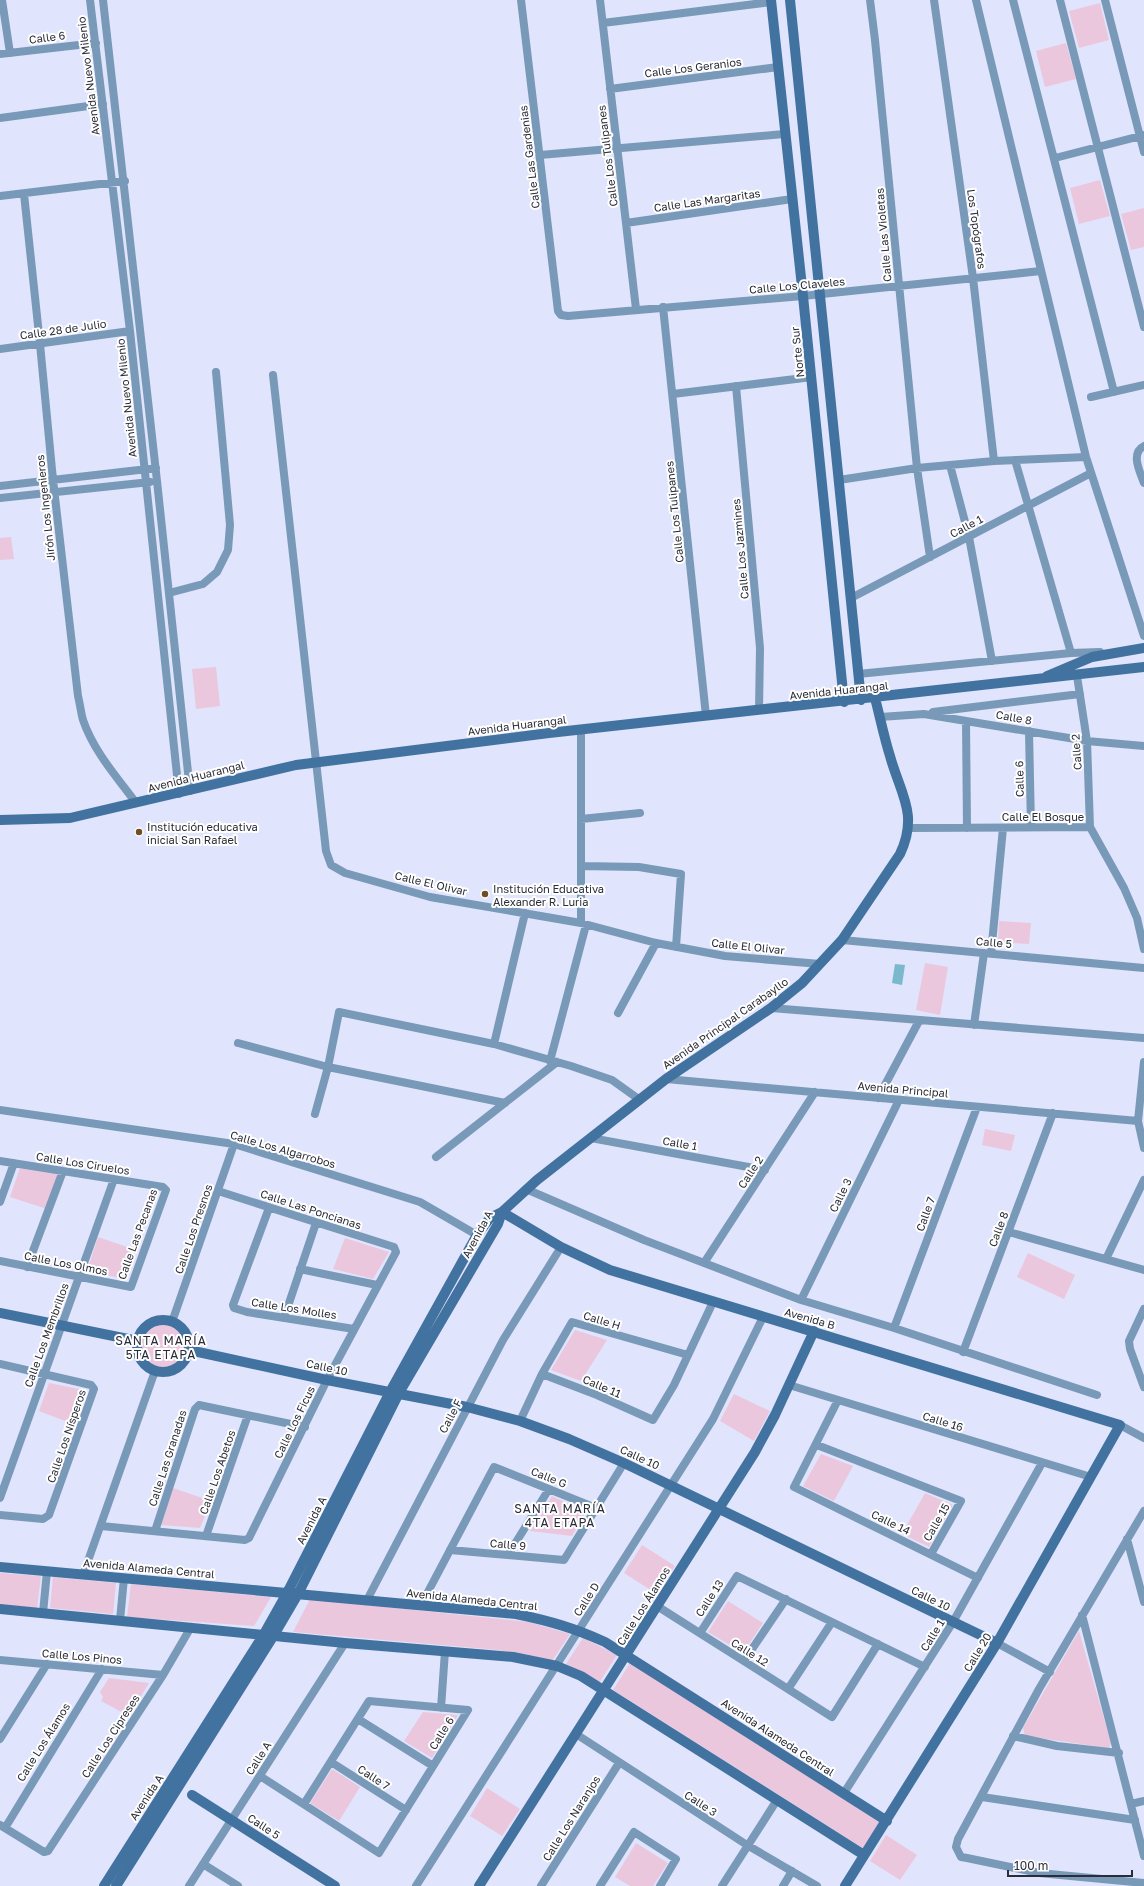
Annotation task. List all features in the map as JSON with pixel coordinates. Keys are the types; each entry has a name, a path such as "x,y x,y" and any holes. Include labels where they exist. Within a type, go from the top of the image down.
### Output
{"street":[{"path":"2,0 10,53"},
{"name":"Avenida Nuevo Milenio","path":"91,0 130,331 179,794"},
{"name":"Avenida Nuevo Milenio","path":"103,0 125,181 190,790"},
{"name":"Calle Las Gardenias","path":"521,0 558,311"},
{"name":"Calle Los Tulipanes","path":"600,0 636,309"},
{"path":"790,0 861,700"},
{"name":"Calle Las Violetas","path":"870,0 917,468 930,557"},
{"name":"Los Topógrafos","path":"934,0 973,278 994,461"},
{"path":"976,0 1086,457 1144,636"},
{"path":"1013,0 1114,392"},
{"path":"1060,0 1099,146 1144,327"},
{"path":"1105,0 1142,135 1144,152"},
{"path":"603,23 771,1"},
{"name":"Norte Sur","path":"771,1 784,134 812,377 844,702"},
{"name":"Calle 6","path":"0,54 96,43"},
{"name":"Calle Los Geranios","path":"610,89 778,67"},
{"path":"0,118 103,104"},
{"path":"540,155 784,134"},
{"path":"1054,158 1142,135"},
{"path":"0,191 0,196 125,181"},
{"name":"Jirón Los Ingenieros","path":"24,194 40,344 52,480 78,696 83,720 94,744 136,803"},
{"name":"Calle Las Margaritas","path":"626,223 792,199"},
{"name":"Calle Los Claveles","path":"558,311 560,315 568,316 636,309 803,296 1041,271"},
{"name":"Calle Los Tulipanes","path":"662,307 706,716"},
{"name":"Calle 28 de Julio","path":"0,349 130,331"},
{"path":"169,593 203,584 217,572 228,550 230,525 216,372"},
{"path":"273,375 316,763"},
{"path":"672,394 812,377"},
{"path":"1091,397 1144,385"},
{"name":"Calle Los Jazmines","path":"736,386 760,648 759,710"},
{"path":"1144,446 1138,451 1136,457 1144,483"},
{"path":"839,480 917,468 994,461 1086,457"},
{"path":"1015,460 1071,653"},
{"path":"950,465 969,537 992,661"},
{"path":"0,486 156,468"},
{"name":"Calle 1","path":"851,598 1091,473"},
{"path":"0,498 158,481"},
{"name":"Avenida Huarangal","path":"1042,678 1078,662 1116,652 1144,648"},
{"path":"858,674 1071,653 1116,652"},
{"name":"Avenida Huarangal","path":"0,820 70,818 179,794 276,769 316,763 581,730 844,702 1042,678 1077,676 1144,667"},
{"name":"Calle 2","path":"1077,676 1087,741 1090,827"},
{"path":"924,714 1080,694"},
{"name":"Avenida Principal Carabayllo","path":"502,1212 526,1189 666,1080 771,1008 802,982 842,940 900,854 909,828 906,803 890,756 875,698"},
{"name":"Calle 8","path":"880,717 924,714 1087,741 1144,746"},
{"path":"966,721 967,828"},
{"path":"436,1157 505,1103 554,1062 584,924 581,866 581,730"},
{"name":"Calle 6","path":"1029,731 1030,827"},
{"name":"Calle El Olivar","path":"316,763 326,851 331,865 345,873 430,897 584,924 676,947 725,956 820,964"},
{"path":"581,819 640,813"},
{"name":"Calle El Bosque","path":"909,828 1090,827 1124,888 1137,918 1144,949"},
{"path":"974,1025 988,954 1003,828"},
{"path":"581,866 639,868 681,874 676,947"},
{"path":"494,1044 525,913"},
{"name":"Calle 5","path":"842,940 1144,968"},
{"path":"618,1013 656,942"},
{"path":"771,1008 1144,1038"},
{"path":"315,1114 328,1067 339,1012 494,1044 612,1080 640,1100"},
{"path":"878,1098 920,1021"},
{"path":"238,1043 328,1067 505,1103"},
{"path":"1144,1062 1138,1121 1144,1148"},
{"name":"Avenida Principal","path":"666,1080 1138,1121"},
{"name":"Calle 2","path":"704,1263 814,1092"},
{"name":"Calle 3","path":"801,1300 899,1100"},
{"name":"Calle 7","path":"894,1328 977,1107"},
{"name":"Calle Los Algarrobos","path":"0,1110 234,1144 420,1202 476,1235"},
{"name":"Calle 8","path":"964,1352 1053,1113"},
{"name":"Calle 1","path":"591,1138 764,1170"},
{"name":"Calle Los Presnos","path":"172,1322 234,1144"},
{"name":"Calle Los Ciruelos","path":"0,1161 163,1187"},
{"path":"0,1202 14,1163"},
{"path":"28,1267 63,1171"},
{"name":"Calle Los Membrillos","path":"0,1498 114,1179"},
{"path":"1106,1259 1144,1180"},
{"name":"Calle Las Pecanas","path":"128,1287 132,1285 166,1190 163,1187"},
{"name":"Avenida B","path":"526,1189 566,1208 801,1300 894,1328 1097,1395"},
{"name":"Calle Las Poncianas","path":"218,1191 394,1247 396,1249"},
{"name":"Calle Los Molles","path":"268,1208 233,1305 238,1310 354,1329"},
{"name":"Avenida B","path":"502,1212 561,1247 610,1270 1120,1425"},
{"name":"Avenida A","path":"104,1886 269,1634 298,1594 395,1393 476,1235 490,1218 502,1212"},
{"name":"Avenida A","path":"116,1886 179,1787 269,1634 287,1593 383,1405 395,1393 498,1224 502,1212"},
{"path":"284,1318 316,1223"},
{"path":"1008,1232 1144,1270"},
{"name":"Calle F","path":"367,1600 503,1340 561,1247"},
{"name":"Calle Los Ficus","path":"206,1536 245,1540 250,1538 328,1380 396,1249"},
{"name":"Calle Los Olmos","path":"0,1261 128,1287"},
{"path":"300,1269 377,1285"},
{"path":"688,1355 713,1302"},
{"path":"1144,1309 1129,1341 1130,1350 1144,1387"},
{"path":"0,1313 138,1341"},
{"name":"Calle D","path":"416,1886 713,1420 763,1317"},
{"path":"164,1320 172,1322 180,1326 186,1333 189,1341 189,1350 186,1358 177,1368 164,1372 155,1371 148,1367 139,1356 138,1341 141,1332 151,1324 164,1320"},
{"name":"Calle H","path":"520,1421 542,1374 572,1322 688,1355"},
{"name":"Calle Los Álamos","path":"479,1886 755,1452 814,1331"},
{"name":"Calle 10","path":"189,1350 328,1380 467,1407 520,1421 569,1439 624,1463 997,1643 1050,1672"},
{"name":"Calle 11","path":"542,1374 597,1395 654,1420 674,1385 688,1355"},
{"name":"Calle Los Nísperos","path":"0,1364 91,1385 94,1388 49,1516 43,1519 0,1516"},
{"path":"83,1575 155,1371"},
{"name":"Calle 16","path":"789,1385 1090,1477"},
{"path":"375,1389 381,1398 383,1405"},
{"path":"817,1445 838,1400"},
{"name":"Calle Las Granadas","path":"155,1531 196,1407 199,1405 305,1427"},
{"name":"Calle Los Abetos","path":"206,1536 248,1415"},
{"path":"1120,1425 1144,1438"},
{"name":"Calle 20","path":"845,1886 997,1643 1120,1425"},
{"name":"Calle 14","path":"817,1445 794,1487 978,1578"},
{"name":"Calle 15","path":"817,1445 961,1501 931,1554"},
{"path":"596,1508 624,1463"},
{"name":"Calle 1","path":"844,1793 953,1622 1042,1463"},
{"name":"Calle G","path":"450,1550 494,1467 596,1508"},
{"path":"508,1555 550,1489"},
{"name":"Calle 9","path":"450,1550 564,1560 596,1508"},
{"path":"1144,1511 1082,1615 1013,1736 982,1797 958,1839 956,1847 961,1857 1039,1873 1144,1883"},
{"path":"101,1526 206,1536"},
{"path":"1127,1539 1144,1602"},
{"path":"421,1605 450,1550"},
{"name":"Avenida Alameda Central","path":"0,1567 516,1614 553,1621 579,1630 605,1642 887,1821"},
{"path":"43,1613 47,1572"},
{"name":"Calle 13","path":"700,1633 737,1576 786,1599"},
{"path":"120,1620 124,1578"},
{"path":"744,1661 786,1599 925,1667"},
{"name":"Calle 12","path":"657,1606 832,1717 878,1644"},
{"path":"0,1609 269,1634 345,1643 513,1657 557,1666 581,1676 864,1855"},
{"path":"1082,1615 1102,1700 1119,1753 1144,1856"},
{"path":"788,1689 832,1622"},
{"name":"Calle Los Cipreses","path":"2,1826 44,1852 48,1852 163,1675 191,1627"},
{"name":"Calle A","path":"189,1886 345,1643"},
{"path":"441,1708 445,1651"},
{"name":"Calle Los Pinos","path":"0,1660 163,1675"},
{"path":"0,1739 47,1664"},
{"name":"Calle Los Álamos","path":"2,1826 102,1669"},
{"name":"Calle 6","path":"304,1804 379,1853 468,1710 369,1701 358,1719"},
{"path":"260,1776 304,1804 358,1719 434,1766"},
{"name":"Calle 3","path":"576,1734 747,1846 817,1886"},
{"path":"1013,1736 1057,1746 1119,1753"},
{"name":"Calle 7","path":"331,1762 406,1810"},
{"name":"Calle Los Naranjos","path":"541,1886 619,1763"},
{"name":"Calle 5","path":"179,1787 335,1886"},
{"path":"982,1797 1135,1820"},
{"path":"722,1886 777,1800"},
{"path":"1131,1804 1144,1801"},
{"path":"600,1886 634,1832 676,1859 660,1886"},
{"path":"203,1864 238,1886"},
{"path":"783,1886 792,1871"}],"shaded area":[{"path":"1100,3 1109,40 1079,48 1069,11"},
{"path":"1066,43 1076,79 1045,87 1036,51"},
{"path":"1100,180 1110,216 1079,224 1070,188"},
{"path":"1144,208 1144,247 1131,250 1121,214"},
{"path":"11,537 14,559 0,560 0,538"},
{"path":"216,667 220,706 196,709 192,669"},
{"path":"999,921 1031,923 1029,944 998,942"},
{"path":"925,963 948,967 940,1015 916,1010"},
{"path":"985,1129 1015,1135 1011,1151 982,1145"},
{"path":"20,1168 61,1172 47,1209 10,1197"},
{"path":"98,1237 136,1250 125,1279 87,1271"},
{"path":"345,1238 389,1252 373,1279 333,1269"},
{"path":"1028,1253 1075,1275 1064,1299 1017,1277"},
{"path":"159,1325 167,1325 178,1331 184,1342 184,1350 178,1361 167,1367 159,1367 148,1361 142,1350 142,1342 148,1331"},
{"path":"575,1330 607,1340 581,1381 551,1370"},
{"path":"49,1383 84,1390 73,1424 39,1411"},
{"path":"734,1394 770,1411 754,1441 720,1421"},
{"path":"821,1454 853,1466 834,1501 803,1486"},
{"path":"173,1488 211,1501 200,1528 161,1525"},
{"path":"925,1493 953,1505 929,1547 902,1534"},
{"path":"552,1496 586,1512 572,1536 530,1531"},
{"path":"642,1545 675,1566 657,1594 624,1573"},
{"path":"0,1573 41,1576 37,1608 0,1605"},
{"path":"53,1577 116,1583 113,1614 50,1608"},
{"path":"131,1584 271,1597 254,1626 127,1617"},
{"path":"310,1599 529,1622 570,1634 552,1661 498,1650 293,1632"},
{"path":"728,1601 763,1623 743,1653 708,1632"},
{"path":"1079,1631 1111,1743 1109,1748 1025,1736 1023,1728"},
{"path":"583,1638 617,1655 599,1683 566,1664"},
{"path":"630,1663 880,1821 863,1848 613,1690"},
{"path":"109,1678 149,1683 129,1716 101,1701 103,1697 100,1692"},
{"path":"423,1712 458,1715 432,1758 404,1741"},
{"path":"332,1769 360,1787 339,1821 310,1803"},
{"path":"487,1788 520,1809 502,1836 470,1816"},
{"path":"886,1835 917,1855 900,1880 870,1861"},
{"path":"636,1843 668,1863 653,1886 630,1886 615,1877"}],"water":[{"path":"895,964 905,965 902,985 892,983"}],"place":[{"name":"Institución educativa inicial San Rafael","path":"139,832"},
{"name":"Institución Educativa Alexander R. Luria","path":"485,894"}],"district":[{"name":"SANTA MARÍA 5TA ETAPA","path":"161,1347"},
{"name":"SANTA MARÍA 4TA ETAPA","path":"560,1515"}]}
